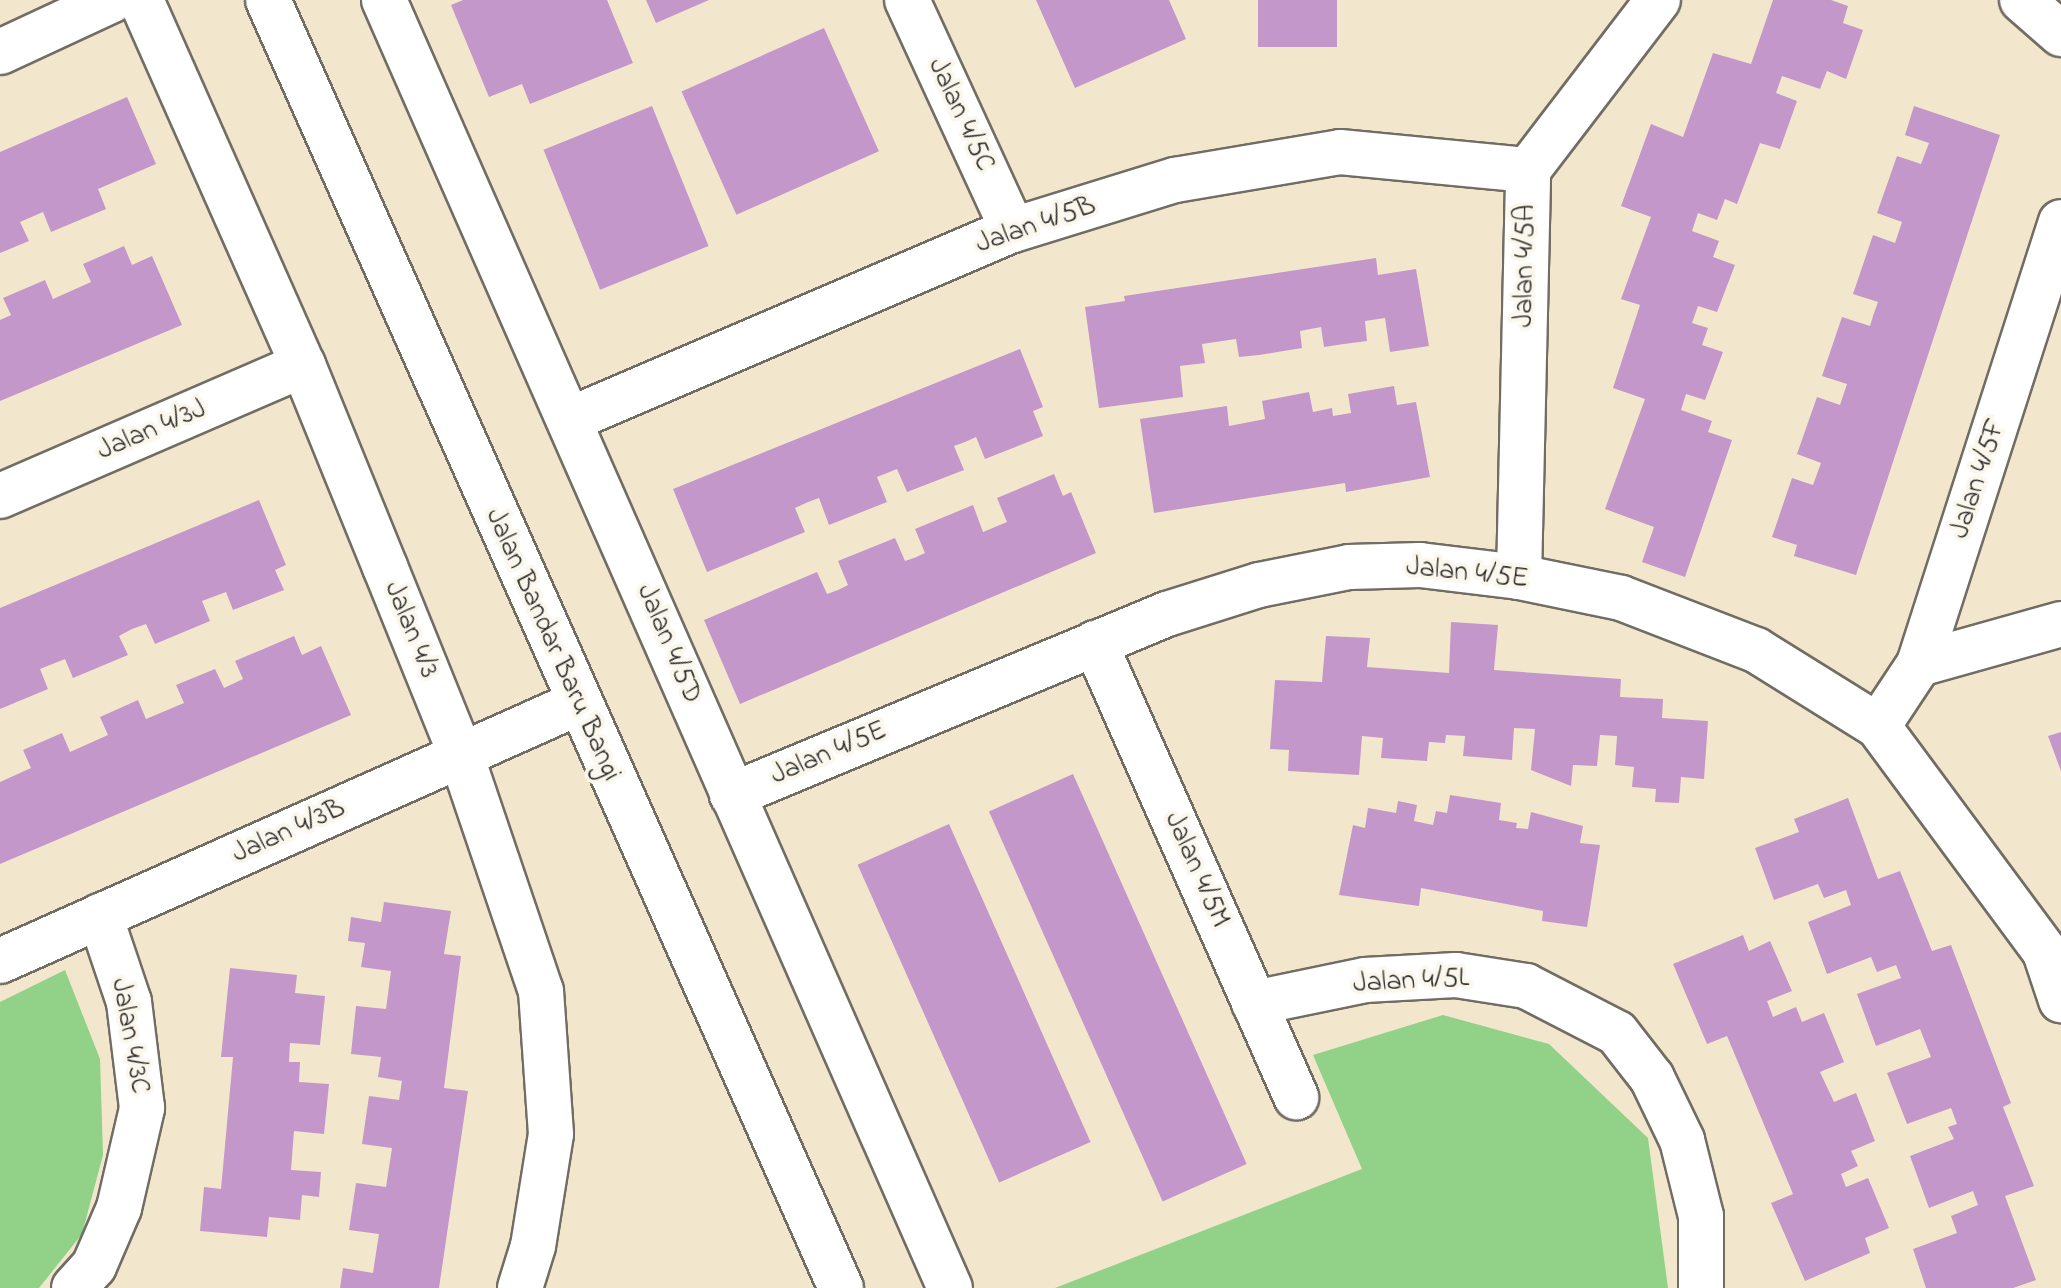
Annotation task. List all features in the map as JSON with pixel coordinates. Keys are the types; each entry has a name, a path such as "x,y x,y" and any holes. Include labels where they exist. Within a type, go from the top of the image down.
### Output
{"street":[{"path":"0,52 112,0"},
{"name":"Jalan 4/3","path":"141,0 303,365 461,755 541,991 551,1134 533,1246 520,1288"},
{"name":"Jalan Bandar Baru Bangi","path":"268,0 578,703 841,1288"},
{"name":"Jalan 4/5D","path":"384,0 571,419 732,795 950,1288"},
{"name":"Jalan 4/5C","path":"907,0 1013,230"},
{"name":"Jalan 4/5A","path":"1519,577 1528,170 1658,0"},
{"path":"2022,0 2061,34"},
{"name":"Jalan 4/5B","path":"571,419 1013,230 1175,180 1340,152 1528,170"},
{"name":"Jalan 4/5F","path":"1878,726 1919,664 2061,222"},
{"name":"Jalan 4/3J","path":"0,496 303,365"},
{"name":"Jalan 4/5E","path":"732,795 1095,643 1259,585 1349,567 1420,565 1519,577 1621,598 1756,650 1878,726 2045,952 2061,1000"},
{"path":"1919,664 2061,624"},
{"name":"Jalan 4/5M","path":"1095,643 1296,1097"},
{"name":"Jalan 4/3B","path":"0,961 578,703"},
{"name":"Jalan 4/3C","path":"74,1288 94,1266 119,1208 142,1108 129,1002 100,916"},
{"name":"Jalan 4/5L","path":"1254,1003 1365,980 1456,975 1526,986 1617,1033 1652,1078 1682,1140 1701,1216 1701,1288"}],"green space":[{"path":"65,970 100,1059 103,1155 82,1234 39,1288 0,1288 0,1002"},
{"path":"1443,1015 1549,1044 1648,1138 1668,1288 1055,1288 1362,1169 1313,1055"}],"building":[{"path":"463,0 607,0 633,63 530,104 522,84 489,97 451,5"},
{"path":"646,0 709,0 656,23"},
{"path":"1036,0 1169,0 1186,39 1075,88"},
{"path":"1258,0 1337,0 1337,47 1258,47"},
{"path":"1773,0 1831,0 1848,6 1843,23 1863,30 1846,79 1827,71 1820,89 1782,76 1776,93 1797,101 1780,149 1760,143 1737,204 1725,199 1717,220 1698,213 1692,231 1719,241 1713,257 1735,265 1717,312 1698,306 1692,323 1708,328 1702,345 1723,352 1705,400 1686,394 1681,410 1712,421 1708,432 1732,440 1685,577 1642,562 1654,527 1605,509 1645,399 1613,388 1640,305 1621,299 1651,217 1621,206 1651,124 1683,137 1713,53 1751,64"},
{"path":"824,28 879,151 736,215 681,91"},
{"path":"127,97 156,164 98,189 106,209 51,232 43,212 20,222 29,241 0,253 0,152"},
{"path":"652,106 709,246 600,290 544,150"},
{"path":"1914,106 2000,135 1856,575 1794,556 1797,545 1772,537 1792,478 1813,485 1821,463 1797,454 1817,397 1840,405 1847,384 1822,376 1842,317 1870,326 1878,302 1853,294 1873,235 1895,243 1902,222 1877,213 1897,156 1921,164 1929,143 1905,135"},
{"path":"124,246 132,265 152,256 182,325 0,401 0,320 11,315 3,298 45,280 53,299 91,282 83,264"},
{"path":"1376,258 1378,275 1416,269 1429,346 1390,352 1385,318 1365,321 1367,341 1324,347 1321,327 1300,331 1302,348 1259,355 1239,357 1236,339 1202,344 1205,363 1180,366 1183,397 1099,408 1085,307 1125,301 1124,296"},
{"path":"1020,349 1043,407 1033,411 1043,436 985,459 976,437 954,446 964,470 907,492 897,469 877,477 887,502 829,525 819,498 808,502 795,508 805,532 707,572 673,489"},
{"path":"1394,386 1397,405 1416,402 1430,477 1346,492 1345,483 1154,513 1140,419 1227,406 1229,426 1265,419 1262,401 1309,392 1313,412 1332,408 1333,416 1351,413 1348,394"},
{"path":"1054,474 1063,496 1071,492 1096,553 740,704 704,620 817,572 827,594 838,590 848,585 838,561 895,538 905,561 914,558 925,553 915,529 973,505 983,532 1007,522 997,498"},
{"path":"259,500 286,565 275,570 284,590 233,610 226,592 202,601 210,621 155,644 146,624 132,629 119,636 128,655 73,678 65,659 40,669 48,689 0,709 0,608"},
{"path":"1451,622 1498,625 1494,670 1621,679 1620,697 1663,699 1662,718 1708,721 1704,779 1681,777 1679,803 1655,802 1656,789 1632,787 1634,767 1615,765 1617,736 1600,735 1597,766 1573,765 1571,786 1531,770 1535,729 1514,728 1512,760 1463,756 1465,736 1446,735 1445,743 1429,742 1427,761 1381,758 1383,738 1362,736 1359,775 1288,771 1289,750 1270,749 1275,680 1322,682 1326,636 1370,638 1367,667 1449,673"},
{"path":"294,636 302,655 321,646 351,715 0,864 0,782 31,768 23,750 62,733 70,752 108,735 100,717 138,700 146,719 184,703 176,685 215,669 224,688 243,679 235,661"},
{"path":"2061,732 2061,771 2048,736"},
{"path":"1073,774 1247,1164 1163,1202 989,811"},
{"path":"1450,795 1501,803 1499,820 1517,823 1516,828 1528,829 1531,812 1583,826 1580,843 1600,845 1587,927 1542,921 1543,911 1421,888 1419,906 1339,895 1353,825 1365,828 1368,808 1396,813 1398,801 1417,805 1414,821 1433,825 1436,811 1447,813"},
{"path":"1848,798 1878,879 1900,871 1932,951 1951,945 2011,1103 2003,1107 2034,1186 2005,1196 2036,1280 2013,1288 1926,1288 1913,1249 1957,1233 1951,1216 1978,1205 1973,1191 1929,1208 1910,1156 1954,1139 1948,1127 1957,1124 1951,1108 1907,1124 1887,1073 1931,1057 1920,1029 1876,1046 1857,994 1901,978 1896,965 1877,972 1871,957 1827,974 1808,922 1851,905 1846,890 1824,898 1818,884 1774,900 1755,848 1799,832 1794,819"},
{"path":"949,824 1091,1142 999,1183 858,865"},
{"path":"384,902 451,911 444,954 461,956 444,1088 468,1091 439,1288 340,1288 343,1268 373,1273 379,1234 349,1230 356,1183 386,1187 392,1148 362,1144 369,1096 399,1100 402,1081 378,1077 381,1057 351,1054 356,1006 386,1009 391,971 361,967 365,943 348,941 351,917 381,922"},
{"path":"1743,935 1749,951 1770,941 1792,991 1767,1001 1773,1017 1796,1007 1802,1022 1824,1013 1844,1062 1820,1072 1834,1102 1856,1093 1875,1141 1851,1151 1858,1166 1841,1174 1846,1187 1868,1178 1889,1228 1865,1238 1870,1253 1805,1281 1771,1203 1793,1194 1727,1036 1707,1044 1673,964"},
{"path":"230,968 297,975 295,993 325,996 320,1045 290,1043 289,1062 300,1062 299,1082 329,1084 324,1134 294,1131 291,1170 321,1172 319,1197 302,1195 300,1220 269,1217 267,1237 200,1231 204,1187 221,1189 233,1057 221,1057"}]}
